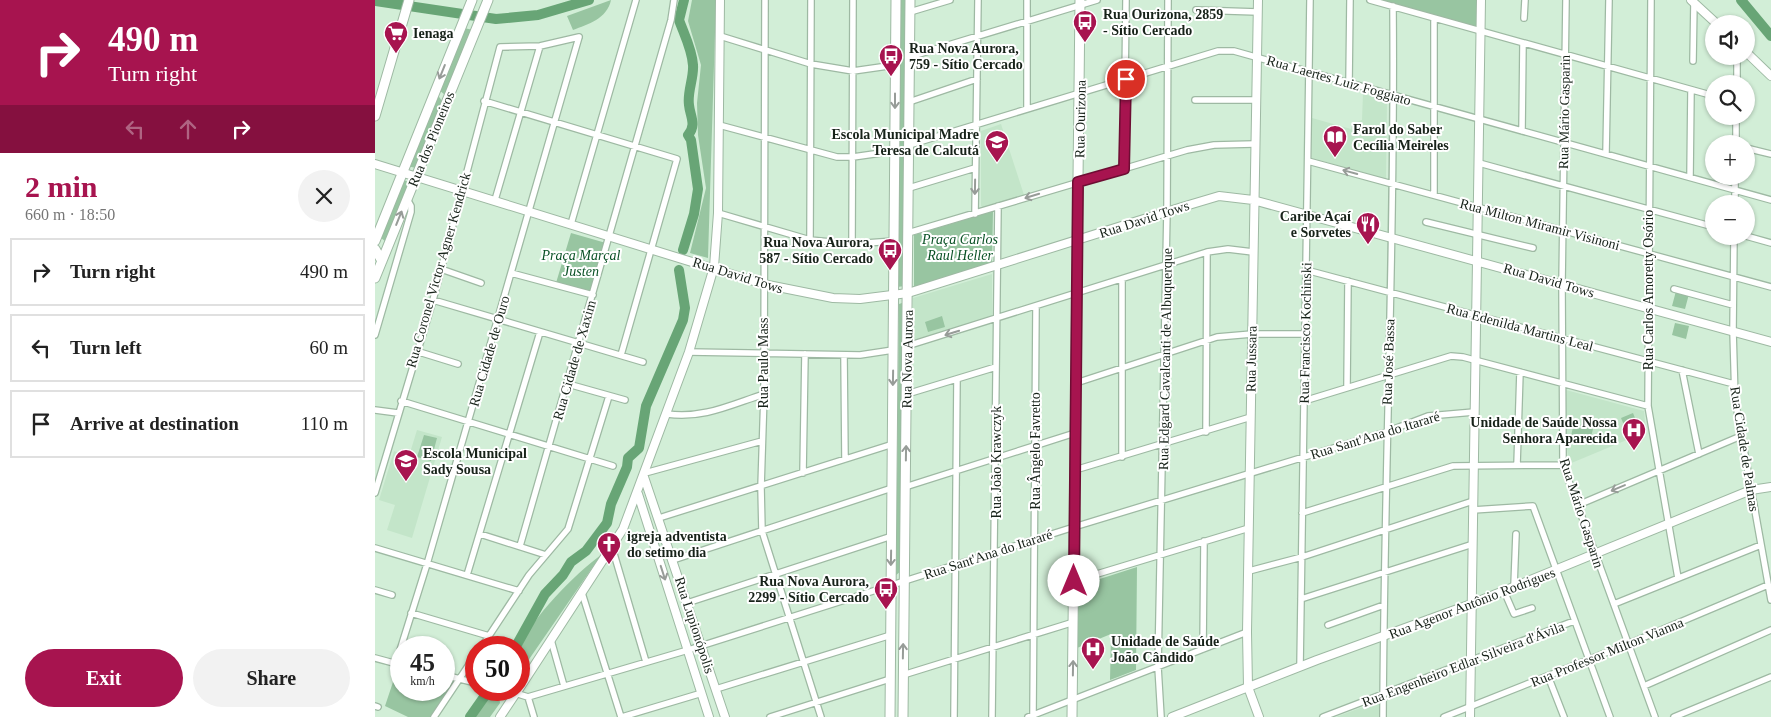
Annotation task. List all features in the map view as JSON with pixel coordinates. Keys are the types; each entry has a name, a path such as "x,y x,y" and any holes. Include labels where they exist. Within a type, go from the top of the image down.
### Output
{"main road":[{"path":"375,116 409,0"},
{"name":"Rua dos Pioneiros","path":"377,238 472,0"},
{"name":"Rua dos Pioneiros","path":"375,278 488,0"},
{"name":"Rua Nova Aurora","path":"890,717 896,0"},
{"name":"Rua Nova Aurora","path":"903,717 910,0"},
{"name":"Rua Ourizona","path":"1072,717 1081,2"},
{"path":"435,91 442,96 445,103"},
{"path":"894,201 899,204 908,199"},
{"path":"894,215 902,210 908,212"},
{"path":"377,238 388,246"},
{"path":"375,249 382,260"}],"street":[{"path":"571,224 636,0"},
{"name":"Rua Cidade de Xaxim","path":"520,546 611,236 671,20 674,0"},
{"path":"530,672 612,547 638,494 689,352 714,268 718,213 720,0"},
{"name":"Rua Paulo Mass","path":"765,0 762,531 821,717"},
{"path":"810,240 811,0"},
{"path":"852,244 853,0"},
{"path":"910,12 950,0"},
{"path":"975,214 978,0"},
{"path":"1027,0 1027,109"},
{"path":"909,57 1027,21 1081,2 1097,0"},
{"path":"1124,169 1126,0"},
{"name":"Rua Edgard Cavalcanti de Albuquerque","path":"1161,717 1158,666 1165,354 1168,0"},
{"name":"Rua Jussara","path":"1258,0 1253,200 1247,632 1248,687 1259,717"},
{"name":"Rua Francisco Kochinski","path":"1300,667 1310,0"},
{"path":"1349,83 1350,0"},
{"path":"1370,0 1705,94"},
{"path":"1470,717 1474,603 1474,315 1478,234 1481,0"},
{"path":"1524,18 1525,0"},
{"name":"Rua Mário Gasparin","path":"1566,0 1561,383 1563,465 1655,717"},
{"path":"1606,154 1609,0"},
{"name":"Rua Carlos Amoretty Osório","path":"1651,0 1647,308 1648,406 1678,578"},
{"path":"1693,1 1708,15"},
{"path":"1693,1 1693,61"},
{"name":"Rua José Bassa","path":"1383,717 1386,432 1393,184 1393,6"},
{"path":"1196,10 1258,12"},
{"path":"1434,18 1434,195"},
{"path":"720,36 811,64 853,71 895,65"},
{"name":"Rua Cidade de Ouro","path":"406,636 579,37 540,46"},
{"path":"1522,130 1523,43"},
{"path":"495,200 540,46"},
{"name":"Rua Coronel Victor Agner Kendrick","path":"375,493 401,401 433,300 500,47 540,46"},
{"name":"Rua Laertes Luiz Foggiato","path":"909,145 1218,51 1234,51 1771,200"},
{"path":"1755,61 1771,76"},
{"path":"909,102 977,80"},
{"path":"1690,177 1691,90"},
{"path":"1195,100 1255,100"},
{"path":"485,101 677,158 621,355"},
{"path":"719,125 811,151 853,157 895,151"},
{"path":"908,233 1167,156 1214,145 1254,144"},
{"path":"1755,150 1771,154"},
{"name":"Rua Milton Miramir Visinoni","path":"1308,161 1771,287"},
{"path":"1479,163 1705,225"},
{"name":"Rua David Tows","path":"375,164 461,189 763,284 833,298 860,299 908,292 1219,196 1253,200 1392,236 1771,342"},
{"path":"909,188 975,168"},
{"path":"1735,185 1735,195"},
{"path":"375,335 411,212 411,206 407,199"},
{"name":"Rua João Krawczyk","path":"993,717 998,206"},
{"path":"718,213 810,240 852,244 894,241"},
{"path":"1426,222 1533,248"},
{"path":"1755,239 1771,243"},
{"name":"Rua Cidade de Palmas","path":"1734,245 1734,384 1741,436 1771,600"},
{"path":"907,346 1166,267 1207,252 1228,248 1253,252"},
{"path":"1206,432 1207,252"},
{"path":"441,270 481,283"},
{"name":"Rua Edenilda Martins Leal","path":"1306,270 1734,384"},
{"path":"511,274 593,295"},
{"path":"1121,457 1122,280"},
{"path":"1347,387 1348,281"},
{"path":"1674,288 1733,305"},
{"path":"433,300 643,362"},
{"name":"Rua Ângelo Favretto","path":"1030,716 1034,634 1034,445 1037,307"},
{"path":"467,575 540,332"},
{"path":"1076,383 1207,341 1232,335 1305,334"},
{"path":"689,352 844,355 893,350"},
{"path":"417,351 458,364"},
{"path":"803,473 805,354"},
{"path":"844,355 845,459"},
{"path":"1304,401 1451,356 1475,360 1648,406"},
{"path":"907,394 996,367"},
{"path":"1682,370 1699,454"},
{"path":"1517,465 1520,372"},
{"path":"955,717 957,379"},
{"path":"568,384 625,400"},
{"path":"667,414 686,417 700,415 764,394"},
{"path":"411,613 489,636 519,591 572,521 609,396"},
{"path":"401,401 613,466"},
{"path":"375,410 398,413"},
{"name":"Rua Sant'Ana do Itararé","path":"530,696 702,646 1035,539 1386,432 1428,416 1473,412"},
{"path":"1075,470 1251,418"},
{"path":"893,420 906,420"},
{"path":"905,487 1075,433"},
{"path":"1577,505 1741,436"},
{"path":"645,475 762,441"},
{"path":"659,518 893,444"},
{"path":"1302,513 1453,466 1563,465"},
{"name":"Rua Lupionópolis","path":"645,475 725,717"},
{"name":"Rua Agenor Antônio Rodrigues","path":"1171,717 1185,715 1248,687 1474,603 1595,555 1668,522 1751,490 1771,487"},
{"path":"673,560 892,488"},
{"name":"Rua Lupionópolis","path":"638,494 709,717"},
{"path":"1249,571 1302,557 1385,529 1473,506 1533,506 1610,717"},
{"path":"1074,581 1249,528"},
{"path":"480,534 546,555"},
{"path":"1514,586 1516,534"},
{"path":"687,603 892,536"},
{"path":"1203,649 1204,541"},
{"path":"1301,599 1473,544"},
{"path":"1614,604 1761,545"},
{"path":"612,547 646,662"},
{"path":"375,548 519,591"},
{"name":"Rua Professor Milton Vianna","path":"1444,717 1628,644 1768,585"},
{"path":"375,590 392,595"},
{"path":"1504,590 1514,614 1532,608"},
{"path":"582,593 621,717 701,693"},
{"path":"1328,625 1384,605"},
{"path":"903,675 1074,622"},
{"name":"Rua Engenheiro Edlar Silveira d'Ávila","path":"1323,717 1575,622"},
{"path":"1643,686 1771,630"},
{"path":"1030,716 1247,632"},
{"path":"716,689 891,635"},
{"path":"551,640 564,686"},
{"path":"375,658 390,662"},
{"path":"434,717 465,671"},
{"path":"1549,676 1563,717"},
{"path":"1673,717 1771,677"},
{"path":"455,678 465,680"},
{"path":"772,717 890,680"},
{"path":"500,717 511,701"},
{"path":"529,701 534,717"}],"shaded area":[{"path":"1363,94 1387,100 1386,179 1312,158 1312,118 1351,129 1353,123 1362,120"},
{"name":"Escola Municipal Madre Teresa de Calcutá","path":"1001,124 1024,195 985,208 981,206 981,131"},
{"path":"992,274 992,317 913,342 913,298"},
{"path":"1566,390 1644,411 1646,432 1569,464 1565,433"},
{"name":"Escola Municipal Sady Sousa","path":"417,430 442,437 412,538 387,530 395,505 379,500 394,451 409,456"},
{"path":"1379,701 1379,717 1336,717"}],"green space":[{"path":"611,0 605,12 596,20 573,30 567,16"},
{"path":"692,0 716,0 708,258 690,253 706,188 698,135 697,103 701,65 688,21"},
{"path":"899,0 907,0 905,286 897,287"},
{"path":"1377,0 1477,0 1477,28"},
{"path":"464,28 473,30 445,95 438,89"},
{"path":"437,94 442,101 416,168 407,166"},
{"path":"401,179 411,183 386,242 380,237"},
{"name":"Praça Carlos Raul Heller","path":"993,211 992,264 914,287 914,235"},
{"name":"Praça Marçal Justen","path":"571,233 606,243 592,294 556,283"},
{"path":"1676,291 1689,294 1685,309 1672,306"},
{"path":"902,303 900,572 896,575 899,304"},
{"path":"942,316 945,327 928,332 925,322"},
{"path":"1675,323 1689,326 1686,339 1672,335"},
{"path":"1633,413 1641,433 1629,437 1621,418"},
{"path":"1574,423 1593,429 1590,441 1571,436"},
{"path":"424,435 437,438 431,461 417,457"},
{"path":"601,555 530,658 530,636 525,636 555,597"},
{"path":"1137,567 1136,670 1110,680 1111,634 1077,648 1078,586"},
{"path":"390,691 390,701 444,701 433,717 408,717 385,706"},
{"path":"484,701 500,701 490,717 473,717"}],"waterway":[{"path":"375,1 496,19 538,15 589,0"},
{"path":"683,250 694,214 698,189 691,140 688,135 693,124 689,100 693,65 689,47 679,20 684,0"},
{"path":"1741,0 1771,36"},
{"path":"522,636 545,594 563,575 571,562 586,551 607,523 611,504 627,467 628,458 639,448 646,406 683,320 685,308 679,270"},
{"path":"470,717 481,701"}],"place":[{"name":"Rua Ourizona, 2859 - Sítio Cercado","path":"1085,43"},
{"name":"Ienaga","path":"396,54"},
{"name":"Rua Nova Aurora, 759 - Sítio Cercado","path":"891,77"},
{"name":"Farol do Saber Cecília Meireles","path":"1335,158"},
{"name":"Escola Municipal Madre Teresa de Calcutá","path":"997,163"},
{"name":"Caribe Açaí e Sorvetes","path":"1368,245"},
{"name":"Rua Nova Aurora, 587 - Sítio Cercado","path":"890,271"},
{"name":"Unidade de Saúde Nossa Senhora Aparecida","path":"1634,451"},
{"name":"Escola Municipal Sady Sousa","path":"406,482"},
{"name":"igreja adventista do setimo dia","path":"609,565"},
{"name":"Rua Nova Aurora, 2299 - Sítio Cercado","path":"886,610"},
{"name":"Unidade de Saúde João Cândido","path":"1093,670"}],"route":[{"path":"1074,581 1078,182 1124,169 1126,79"}]}
